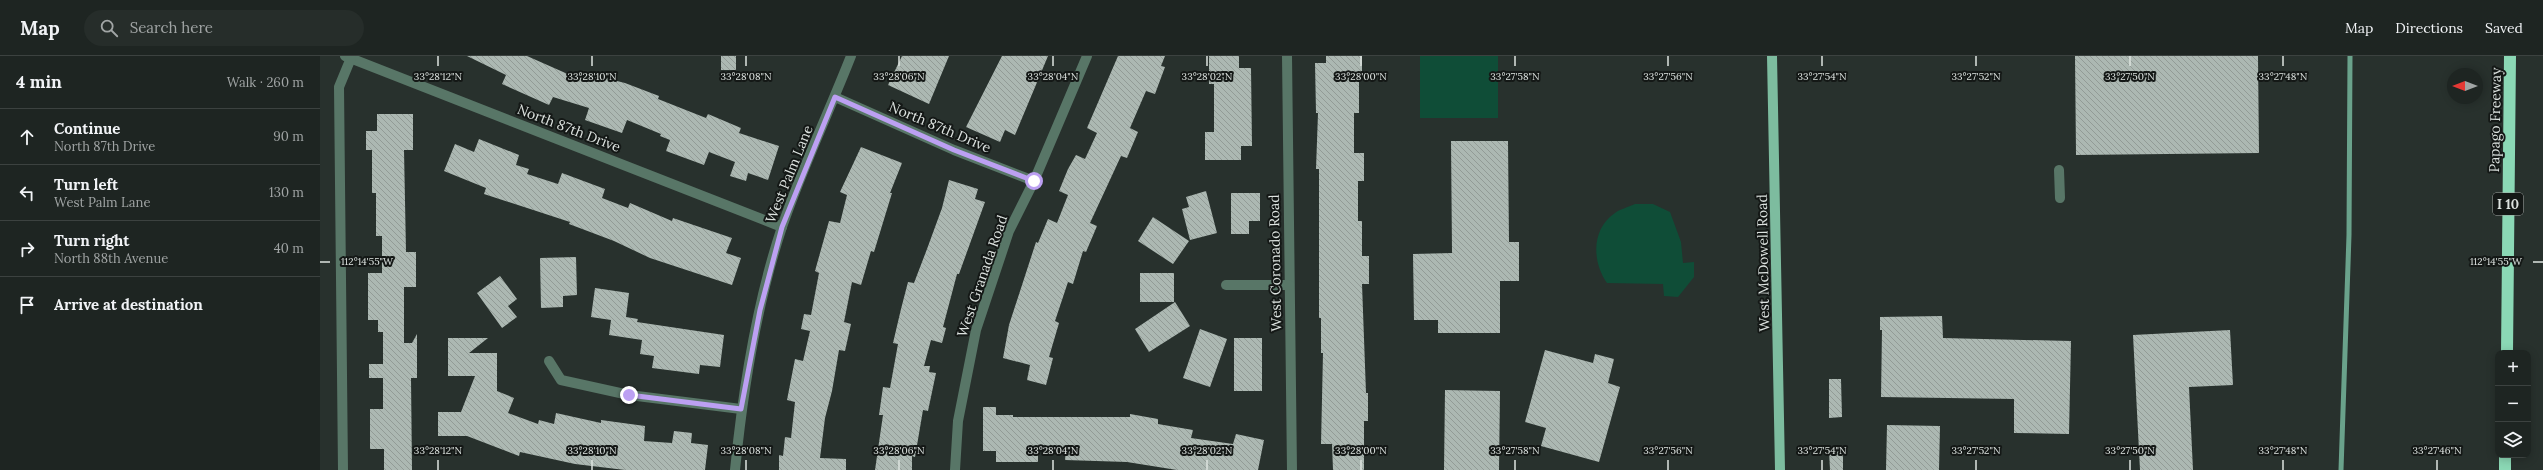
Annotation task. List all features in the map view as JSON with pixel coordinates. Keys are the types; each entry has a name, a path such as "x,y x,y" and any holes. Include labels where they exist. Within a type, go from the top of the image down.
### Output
{"highway":[{"name":"Papago Freeway","path":"2506,350 2510,56"},
{"path":"2505,458 2505,470"}],"main road":[{"name":"West McDowell Road","path":"1772,56 1780,470"}],"street":[{"name":"West Palm Lane","path":"735,470 741,409 760,310 782,227 851,56"},
{"name":"West Granada Road","path":"955,470 958,421 976,330 1009,231 1034,181 1087,56"},
{"name":"West Coronado Road","path":"1287,56 1292,470"},
{"name":"North 87th Drive","path":"348,57 782,227"},
{"path":"343,470 339,87 348,57"},
{"name":"North 87th Drive","path":"835,97 954,150 1034,181"},
{"path":"2060,170 2060,198"},
{"path":"1226,285 1289,285"},
{"path":"549,360 561,380 629,395 741,409"}],"green space":[{"path":"1420,56 1498,56 1498,118 1420,118"},
{"path":"1635,204 1653,204 1670,212 1681,242 1683,263 1694,262 1694,277 1678,297 1664,296 1663,284 1607,283 1602,275 1596,246 1602,228 1607,220 1619,210"}],"building":[{"path":"467,56 527,56 579,79 581,72 625,83 659,96 658,99 706,118 708,114 741,128 739,133 779,146 768,180 748,173 746,181 730,176 735,162 709,152 704,165 666,151 670,140 660,136 661,134 627,120 622,133 585,120 589,108 553,97 549,105 502,84 506,75"},
{"path":"721,56 736,56 736,70 721,70"},
{"path":"902,56 949,56 929,104 888,85"},
{"path":"1002,56 1048,56 1015,135 1005,130 1000,142 966,127"},
{"path":"1118,56 1165,56 1161,66 1165,67 1155,94 1146,91 1130,128 1138,132 1127,158 1121,156 1090,223 1097,226 1086,252 1083,251 1073,284 1068,282 1055,321 1059,323 1049,357 1053,358 1046,385 1027,380 1030,365 1003,358 1009,325 1036,242 1038,243 1048,219 1057,223 1068,195 1059,191 1068,169 1076,155 1085,159 1097,133 1087,128"},
{"path":"1209,56 1239,56 1239,68 1251,68 1252,146 1241,146 1241,160 1205,160 1205,132 1214,132 1214,84 1209,84"},
{"path":"1326,56 1362,56 1362,79 1359,79 1359,113 1354,113 1354,153 1364,153 1364,181 1358,181 1358,221 1362,221 1362,256 1369,256 1369,284 1362,284 1366,393 1368,393 1368,421 1364,421 1364,470 1333,470 1332,444 1321,444 1323,353 1321,353 1321,318 1319,318 1319,169 1316,169 1318,113 1316,113 1315,63 1326,63"},
{"path":"2075,56 2258,56 2259,153 2076,155"},
{"path":"377,114 413,114 413,150 404,150 406,252 416,252 416,287 404,287 404,343 412,343 417,334 417,378 411,378 412,470 384,470 384,449 370,449 370,409 383,409 383,378 369,378 369,364 383,364 383,332 378,332 378,320 368,320 368,273 382,273 382,236 376,236 376,193 372,193 372,150 366,150 366,131 377,131"},
{"path":"479,139 519,155 516,165 529,169 527,174 558,184 562,173 605,189 602,198 628,208 630,203 672,221 673,218 732,238 726,253 741,258 732,285 650,258 614,241 569,224 570,222 484,194 486,188 444,171 455,144 474,152"},
{"path":"1451,141 1508,141 1509,242 1519,242 1519,281 1500,281 1500,333 1438,333 1438,320 1414,320 1413,254 1452,253"},
{"path":"861,147 902,163 890,193 892,193 874,252 871,251 861,285 852,282 844,322 851,324 845,351 839,350 832,391 825,418 820,458 846,459 846,470 779,470 779,455 783,456 785,437 791,438 795,402 787,400 795,359 803,361 810,331 801,329 804,314 811,315 819,273 815,271 829,221 840,223 847,195 840,192"},
{"path":"949,180 978,189 975,199 985,202 959,274 957,274 943,327 946,328 942,343 931,340 924,366 930,366 929,372 936,373 928,411 923,410 915,457 912,456 912,470 875,470 883,415 879,415 883,387 890,388 898,344 893,343 901,309 908,282 914,283 927,249 942,208"},
{"path":"1206,191 1217,233 1190,240 1182,209 1189,207 1186,197"},
{"path":"1231,193 1260,193 1260,221 1249,221 1249,234 1231,234"},
{"path":"1153,217 1189,241 1173,264 1138,241"},
{"path":"576,257 577,295 563,296 563,307 541,308 540,258"},
{"path":"1140,273 1174,273 1174,302 1140,302"},
{"path":"500,276 517,299 508,306 517,317 502,328 477,293"},
{"path":"595,288 629,293 626,317 638,319 637,322 724,335 720,367 700,365 699,374 652,368 654,356 640,354 642,340 609,335 611,320 591,317"},
{"path":"1175,302 1190,326 1149,352 1135,329"},
{"path":"1942,316 1943,338 2071,341 2069,434 2014,433 2014,399 1881,397 1882,330 1880,330 1880,317"},
{"path":"1200,329 1227,339 1210,387 1183,378"},
{"path":"2230,330 2233,385 2189,387 2193,470 2140,470 2133,335"},
{"path":"448,338 488,338 469,353 497,353 497,391 514,398 508,413 538,424 539,420 554,424 556,413 601,423 601,420 645,426 644,441 672,443 674,431 692,433 691,443 708,445 705,470 625,470 575,464 520,452 519,456 467,436 438,436 438,412 461,412 475,376 448,376"},
{"path":"1234,338 1262,338 1262,391 1234,391"},
{"path":"1545,350 1593,363 1595,354 1614,359 1608,383 1620,387 1599,462 1541,446 1546,428 1525,422"},
{"path":"1829,379 1841,379 1842,417 1829,418"},
{"path":"1445,390 1500,391 1499,470 1444,470"},
{"path":"983,407 996,407 996,415 1013,415 1013,417 1130,417 1130,414 1158,419 1158,424 1193,430 1191,438 1233,444 1236,434 1264,440 1258,470 1177,470 1127,462 1065,460 1066,450 1038,450 1038,462 996,462 996,451 983,451"},
{"path":"1887,425 1940,426 1939,470 1886,470"},
{"path":"1829,450 1843,450 1843,470 1830,470"}],"waterway":[{"path":"2341,470 2349,235 2350,56"}],"route":[{"path":"629,395 741,409 760,310 782,227 835,97 954,150 1034,181"}]}
